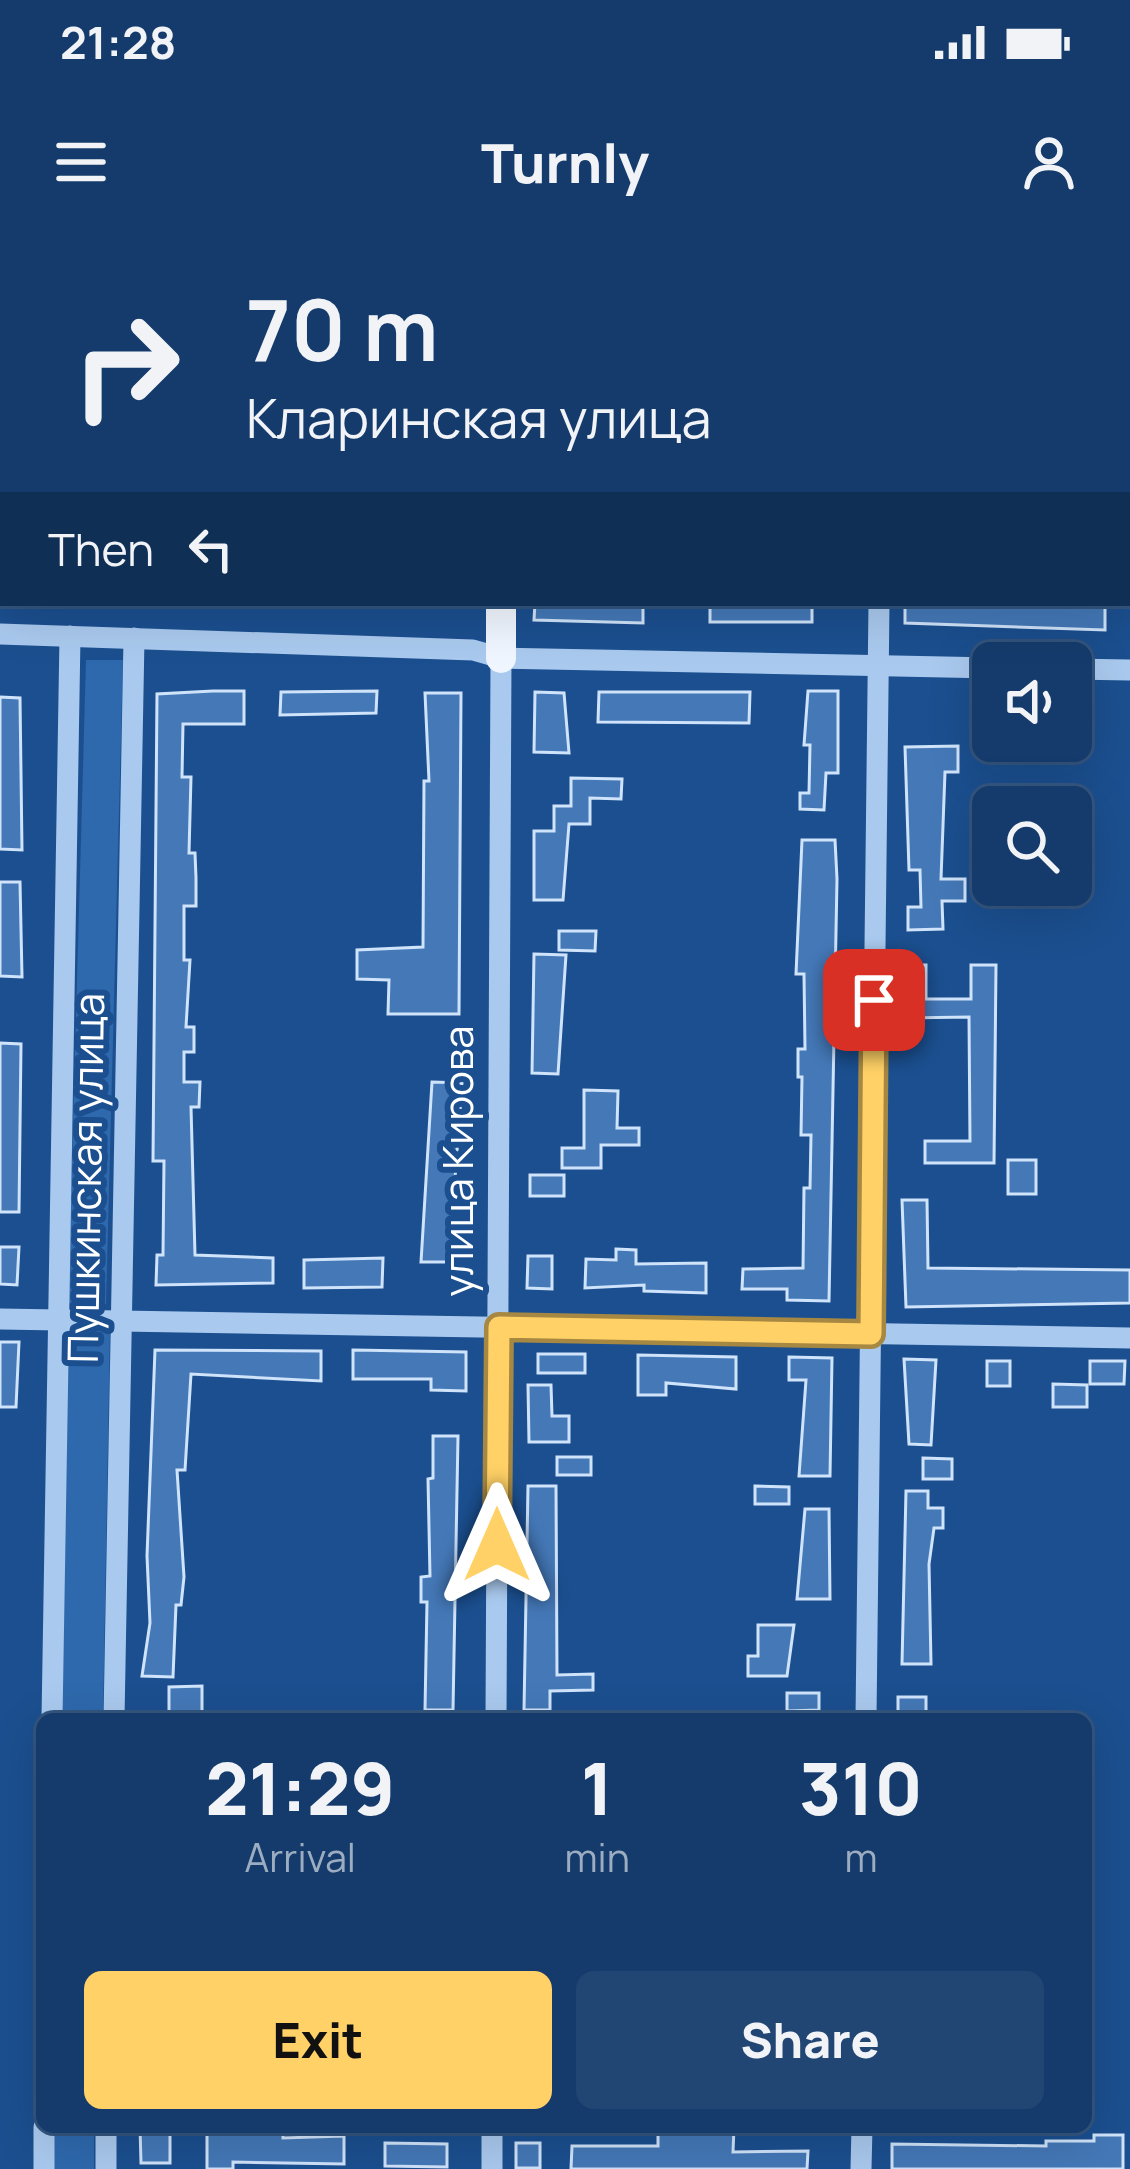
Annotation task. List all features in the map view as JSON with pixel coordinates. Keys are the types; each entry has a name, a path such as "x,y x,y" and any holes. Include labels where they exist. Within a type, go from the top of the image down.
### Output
{"main road":[{"name":"улица Кирова","path":"501,606 501,658"}],"street":[{"path":"866,1713 879,606"},
{"path":"0,634 472,650 501,658 972,668"},
{"name":"Пушкинская улица","path":"52,1713 70,636"},
{"name":"Пушкинская улица","path":"114,1713 134,638"},
{"name":"улица Кирова","path":"496,1713 501,658"},
{"path":"1092,669 1130,670"},
{"path":"0,1319 1130,1338"},
{"path":"44,2133 44,2169"},
{"path":"106,2133 106,2169"},
{"path":"492,2133 492,2169"},
{"path":"861,2169 862,2133"}],"shaded area":[{"path":"86,660 123,660 106,1304 68,1303"},
{"path":"110,1328 103,1713 61,1713 68,1330"},
{"path":"53,2133 94,2133 94,2169 53,2169"}],"building":[{"path":"535,606 643,606 643,623 534,620"},
{"path":"710,606 812,606 812,622 710,622"},
{"path":"905,606 1105,606 1105,630 905,623"},
{"path":"244,691 244,724 183,724 182,777 191,777 189,853 195,853 196,878 196,906 184,906 184,960 190,960 186,1027 194,1027 194,1052 184,1052 184,1082 200,1082 199,1107 191,1107 195,1255 273,1258 273,1283 156,1285 157,1255 163,1255 164,1161 153,1161 157,694"},
{"path":"377,691 376,713 280,715 281,692"},
{"path":"808,691 838,691 838,773 826,773 824,810 800,809 800,793 809,793 810,745 804,745"},
{"path":"535,692 564,693 569,753 534,752"},
{"path":"599,692 750,692 749,723 598,722"},
{"path":"425,693 461,693 459,1014 388,1014 389,980 357,979 357,950 423,947 424,781 429,781"},
{"path":"0,697 20,698 22,850 0,849"},
{"path":"958,746 958,772 945,772 941,879 965,879 965,901 942,901 943,929 908,930 908,907 921,907 920,870 909,870 905,747"},
{"path":"571,778 622,779 621,799 590,798 590,824 569,824 563,900 534,900 534,831 554,831 554,806 571,806"},
{"path":"802,840 835,840 829,1301 787,1300 787,1289 742,1289 743,1269 803,1268 804,1188 810,1188 811,1135 801,1135 802,1077 798,1077 798,1049 805,1049 804,974 796,974"},
{"path":"0,882 20,882 22,977 0,976"},
{"path":"559,931 596,931 595,951 559,950"},
{"path":"534,954 566,955 558,1074 532,1073"},
{"path":"904,965 926,965 926,999 971,999 971,965 996,965 994,1163 925,1163 925,1141 970,1141 969,1017 904,1018"},
{"path":"0,1043 21,1044 19,1212 0,1212"},
{"path":"432,1082 462,1083 455,1179 460,1262 421,1262"},
{"path":"584,1090 618,1091 617,1128 639,1128 639,1145 601,1145 601,1168 562,1168 562,1148 584,1148"},
{"path":"1008,1160 1036,1160 1036,1194 1008,1194"},
{"path":"530,1175 564,1175 564,1196 530,1196"},
{"path":"902,1200 927,1200 928,1268 1130,1270 1130,1303 906,1307"},
{"path":"0,1247 19,1247 17,1285 0,1284"},
{"path":"616,1249 636,1250 636,1264 706,1263 706,1293 644,1291 644,1285 585,1288 586,1259 616,1260"},
{"path":"528,1256 552,1256 552,1289 527,1288"},
{"path":"383,1258 382,1287 304,1288 304,1260"},
{"path":"0,1342 19,1342 16,1407 0,1407"},
{"path":"155,1350 321,1351 321,1381 191,1374 185,1470 177,1470 184,1577 181,1605 176,1605 173,1677 142,1676 150,1623 147,1556"},
{"path":"353,1350 466,1352 466,1391 431,1390 431,1379 353,1379"},
{"path":"538,1354 585,1354 585,1373 538,1373"},
{"path":"638,1355 736,1357 736,1389 666,1383 666,1395 638,1395"},
{"path":"789,1357 832,1358 830,1476 799,1476 806,1380 789,1380"},
{"path":"904,1359 936,1360 931,1445 909,1444"},
{"path":"987,1361 1010,1361 1010,1386 987,1386"},
{"path":"1090,1361 1125,1361 1124,1384 1090,1384"},
{"path":"1053,1384 1087,1385 1087,1407 1053,1407"},
{"path":"528,1385 551,1385 552,1416 569,1416 569,1442 529,1442"},
{"path":"433,1436 458,1436 453,1710 425,1710 427,1602 421,1602 421,1577 430,1576 428,1479 433,1478"},
{"path":"557,1457 591,1457 591,1475 557,1475"},
{"path":"923,1458 952,1459 952,1479 923,1479"},
{"path":"528,1486 556,1486 557,1675 593,1674 593,1690 550,1691 550,1710 524,1710"},
{"path":"755,1486 789,1487 789,1504 755,1504"},
{"path":"906,1491 928,1491 928,1508 943,1508 943,1528 934,1528 929,1564 931,1664 902,1664"},
{"path":"805,1509 829,1509 830,1599 797,1599"},
{"path":"758,1625 794,1625 787,1676 748,1676 748,1656 758,1656"},
{"path":"202,1686 202,1713 169,1713 169,1687"},
{"path":"787,1693 819,1693 819,1710 787,1711"},
{"path":"898,1697 926,1697 926,1713 898,1713"},
{"path":"140,2133 170,2133 170,2163 141,2163"},
{"path":"207,2133 344,2136 344,2164 233,2162 233,2169 207,2169"},
{"path":"658,2133 734,2133 733,2152 808,2151 807,2169 571,2169 572,2146 658,2146"},
{"path":"1094,2135 1123,2135 1123,2169 892,2169 892,2144 1046,2146 1046,2141 1094,2141"},
{"path":"385,2143 447,2144 447,2167 385,2166"},
{"path":"516,2143 540,2143 540,2168 516,2168"}],"route":[{"path":"497,1545 499,1327 871,1334 874,1000"}]}
